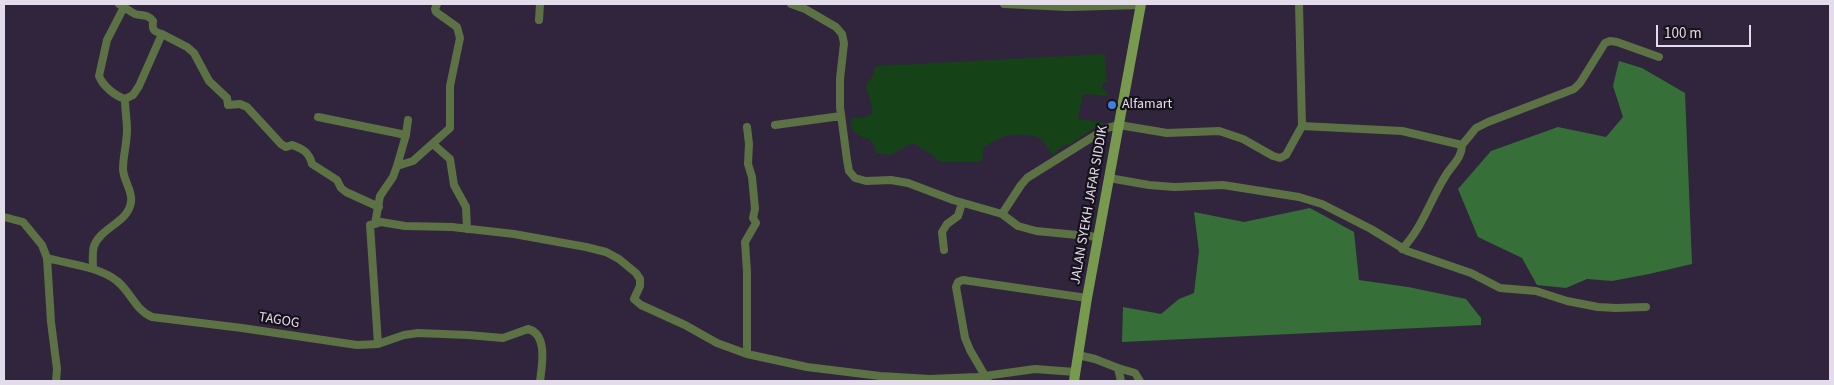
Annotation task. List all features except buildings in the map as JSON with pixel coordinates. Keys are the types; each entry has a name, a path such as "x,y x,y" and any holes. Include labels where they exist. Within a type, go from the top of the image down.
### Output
{"main road":[{"name":"JALAN SYEKH JAFAR SIDDIK","path":"1075,377 1087,298 1141,5"}],"street":[{"path":"398,166 414,161 450,128 450,86 460,38 457,27 436,12 437,4"},
{"path":"539,20 540,4"},
{"path":"791,4 813,13 836,27 842,34 844,43 839,90 841,116 849,170 855,178 866,181 891,180 908,183 962,203 1002,214 1018,226 1036,231 1098,237"},
{"path":"1004,4 1068,7 1141,5"},
{"path":"1002,214 1020,185 1028,178 1106,128 1119,125 1167,133 1224,132 1247,141 1273,156 1280,158 1286,155 1302,126 1299,4"},
{"path":"162,34 139,86 133,95 125,99 118,97 101,81 99,76 107,40 121,5 135,14 152,18 152,28 154,31 162,34 187,47 194,53 209,81 227,98 228,105 240,104 247,107 281,144 286,147 292,145 305,151 310,157 312,164 337,180 341,188 346,192 379,207"},
{"path":"1402,248 1417,230 1446,174 1459,158 1462,145 1476,128 1574,89 1580,83 1604,44 1610,41 1659,58"},
{"path":"93,269 94,246 127,212 131,202 123,168 127,130 125,99"},
{"path":"775,125 841,116"},
{"path":"318,117 406,135"},
{"path":"375,224 380,196 398,166 408,120"},
{"path":"1302,126 1395,130 1462,145"},
{"path":"747,127 749,144 748,164 752,177 755,209 753,217 756,223 745,242 747,354"},
{"path":"433,144 450,159 454,185 466,207 467,229"},
{"path":"1109,178 1174,187 1223,185 1299,196 1322,204 1371,229 1402,248 1471,273 1500,288 1536,291 1598,307 1646,307"},
{"path":"944,250 942,232 947,224 958,216 962,203"},
{"path":"4,217 23,222 42,245 48,258 57,368 56,381"},
{"path":"378,344 370,225 381,222 405,226 440,226 514,234 586,246 606,252 619,259 636,273 640,279 640,286 634,296 636,301 661,315 685,325 717,344 747,354 807,368 930,379 986,379 1035,369 1075,377"},
{"name":"TAGOG","path":"48,258 93,269 116,280 137,306 152,317 242,328 345,344 378,344 411,334 507,338 528,329 535,332 538,336 542,350 540,381"},
{"path":"986,379 965,338 956,287 958,282 963,280 1087,298"},
{"path":"1078,356 1095,359 1135,372 1140,381"},
{"path":"1118,368 1121,381"}],"green space":[{"path":"1105,54 1106,77 1108,81 1103,83 1102,89 1106,90 1107,96 1083,94 1078,119 1106,123 1091,130 1072,143 1061,147 1053,155 1041,139 1029,135 1005,136 985,146 983,148 983,160 978,162 940,162 913,143 890,155 876,153 869,139 857,134 850,124 853,118 866,117 872,113 866,84 872,77 876,66"},
{"path":"1619,61 1642,68 1685,93 1692,264 1612,281 1587,279 1566,288 1537,285 1522,258 1478,237 1458,189 1491,151 1558,127 1606,137 1623,117 1613,86"},
{"path":"1310,208 1354,232 1359,280 1408,287 1466,299 1481,318 1481,325 1122,342 1123,307 1161,314 1179,299 1194,293 1199,251 1194,212 1244,222"}],"place":[{"name":"Alfamart","path":"1112,105"}]}
